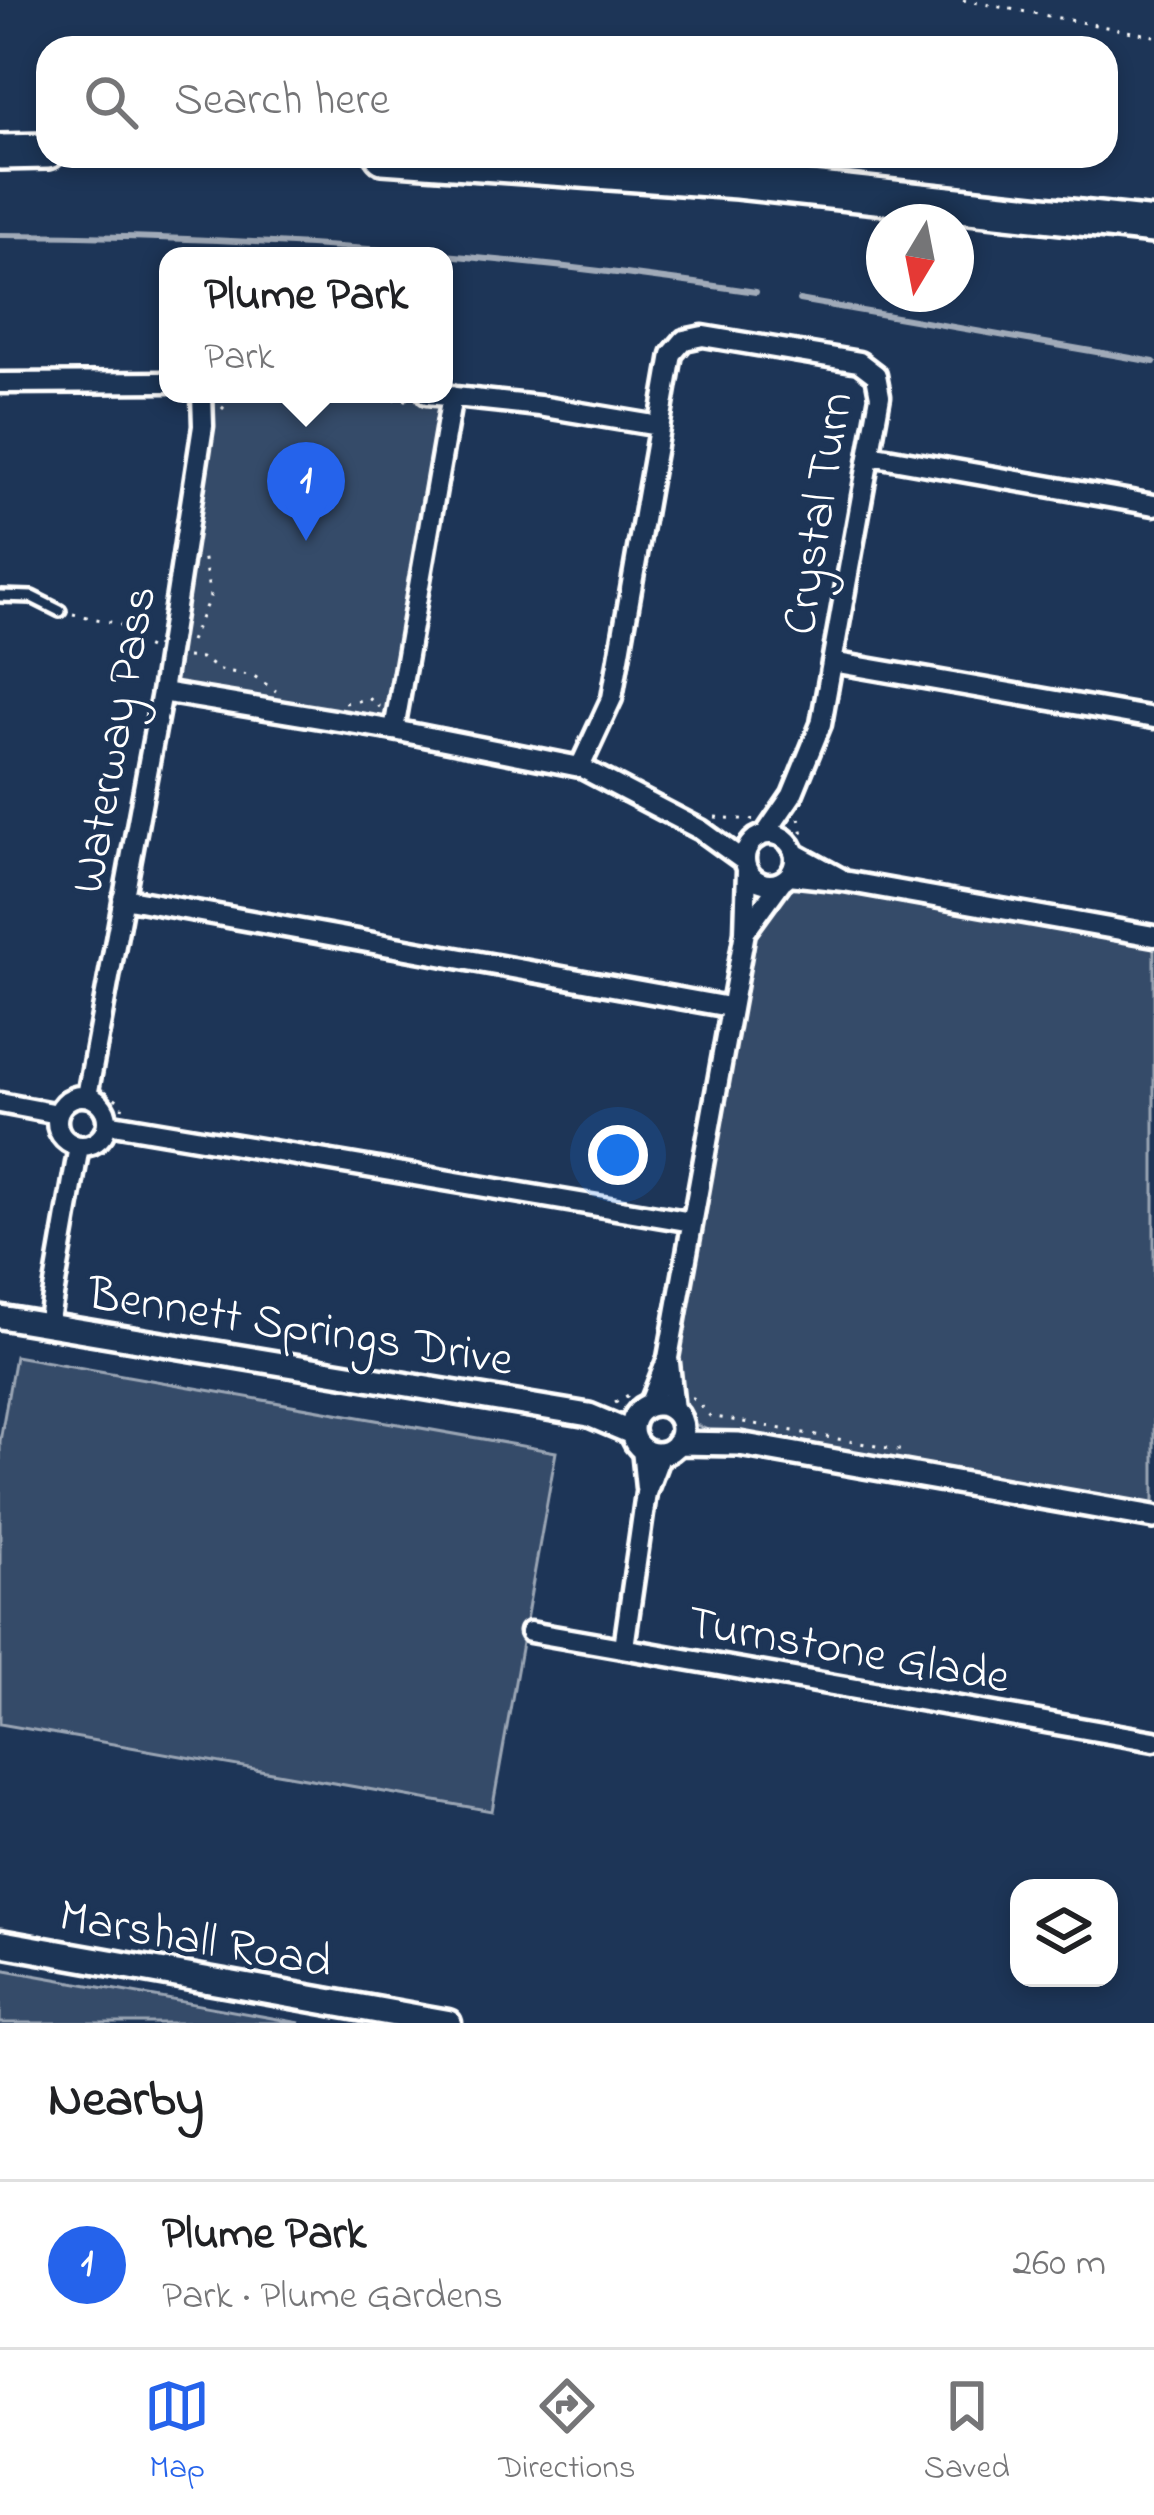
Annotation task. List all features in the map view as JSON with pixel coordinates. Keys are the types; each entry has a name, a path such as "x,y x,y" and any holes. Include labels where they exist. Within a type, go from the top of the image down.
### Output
{"highway":[{"path":"0,131 36,130"},
{"path":"0,152 36,151"},
{"path":"552,168 737,181 1154,226"},
{"path":"804,168 1154,203"}],"main road":[{"name":"Marshall Road","path":"0,1943 448,2023"}],"street":[{"name":"Crystal Turn","path":"580,767 612,698 672,354 684,340 704,336 860,362 876,375 880,396 821,724 775,840 785,878"},
{"path":"0,382 159,382"},
{"path":"453,396 659,426"},
{"name":"Waterway Pass","path":"87,1096 171,656 202,403"},
{"path":"394,730 451,403"},
{"path":"870,455 1154,505"},
{"path":"832,662 1154,718"},
{"path":"161,692 394,730 580,767 701,830 766,884 785,878 844,881 1154,936"},
{"path":"701,830 775,840 844,881"},
{"path":"653,1444 632,1424 668,1358 745,932 747,847 775,840"},
{"path":"745,932 785,878"},
{"path":"123,898 729,1007"},
{"path":"87,1096 102,1106 107,1123 101,1137 79,1145 64,1138 58,1114 69,1100 87,1096"},
{"path":"0,1103 58,1114"},
{"path":"107,1123 692,1222"},
{"path":"48,1325 79,1145"},
{"name":"Bennett Springs Drive","path":"0,1317 589,1414 653,1444 739,1444 1154,1517"},
{"path":"653,1444 681,1434 668,1358"},
{"name":"Bennett Springs Drive","path":"589,1414 645,1407 676,1414 739,1444"},
{"path":"624,1648 653,1444"},
{"name":"Turnstone Glade","path":"530,1632 1154,1742"}],"lane":[{"path":"0,596 32,597 60,611"}],"path":[{"path":"963,0 1154,36"},
{"path":"60,611 120,624 130,639 171,656 201,658 219,670 254,676 274,691 292,694"},
{"path":"346,703 370,699 380,706"},
{"path":"612,1404 624,1400 639,1383"},
{"path":"688,1390 710,1416 902,1451"}],"shaded area":[{"path":"201,403 451,403 394,730 162,692"},
{"path":"789,875 1154,936 1154,1517 739,1444 679,1417 668,1358 745,932"},
{"path":"15,1356 556,1452 492,1811 0,1724 0,1441"},
{"path":"0,1969 300,2023 0,2023"}],"waterway":[{"path":"0,235 327,247"},
{"path":"453,257 756,292"},
{"path":"799,300 1154,362"}],"place":[{"name":"Plume Park","path":"306,541"}]}
